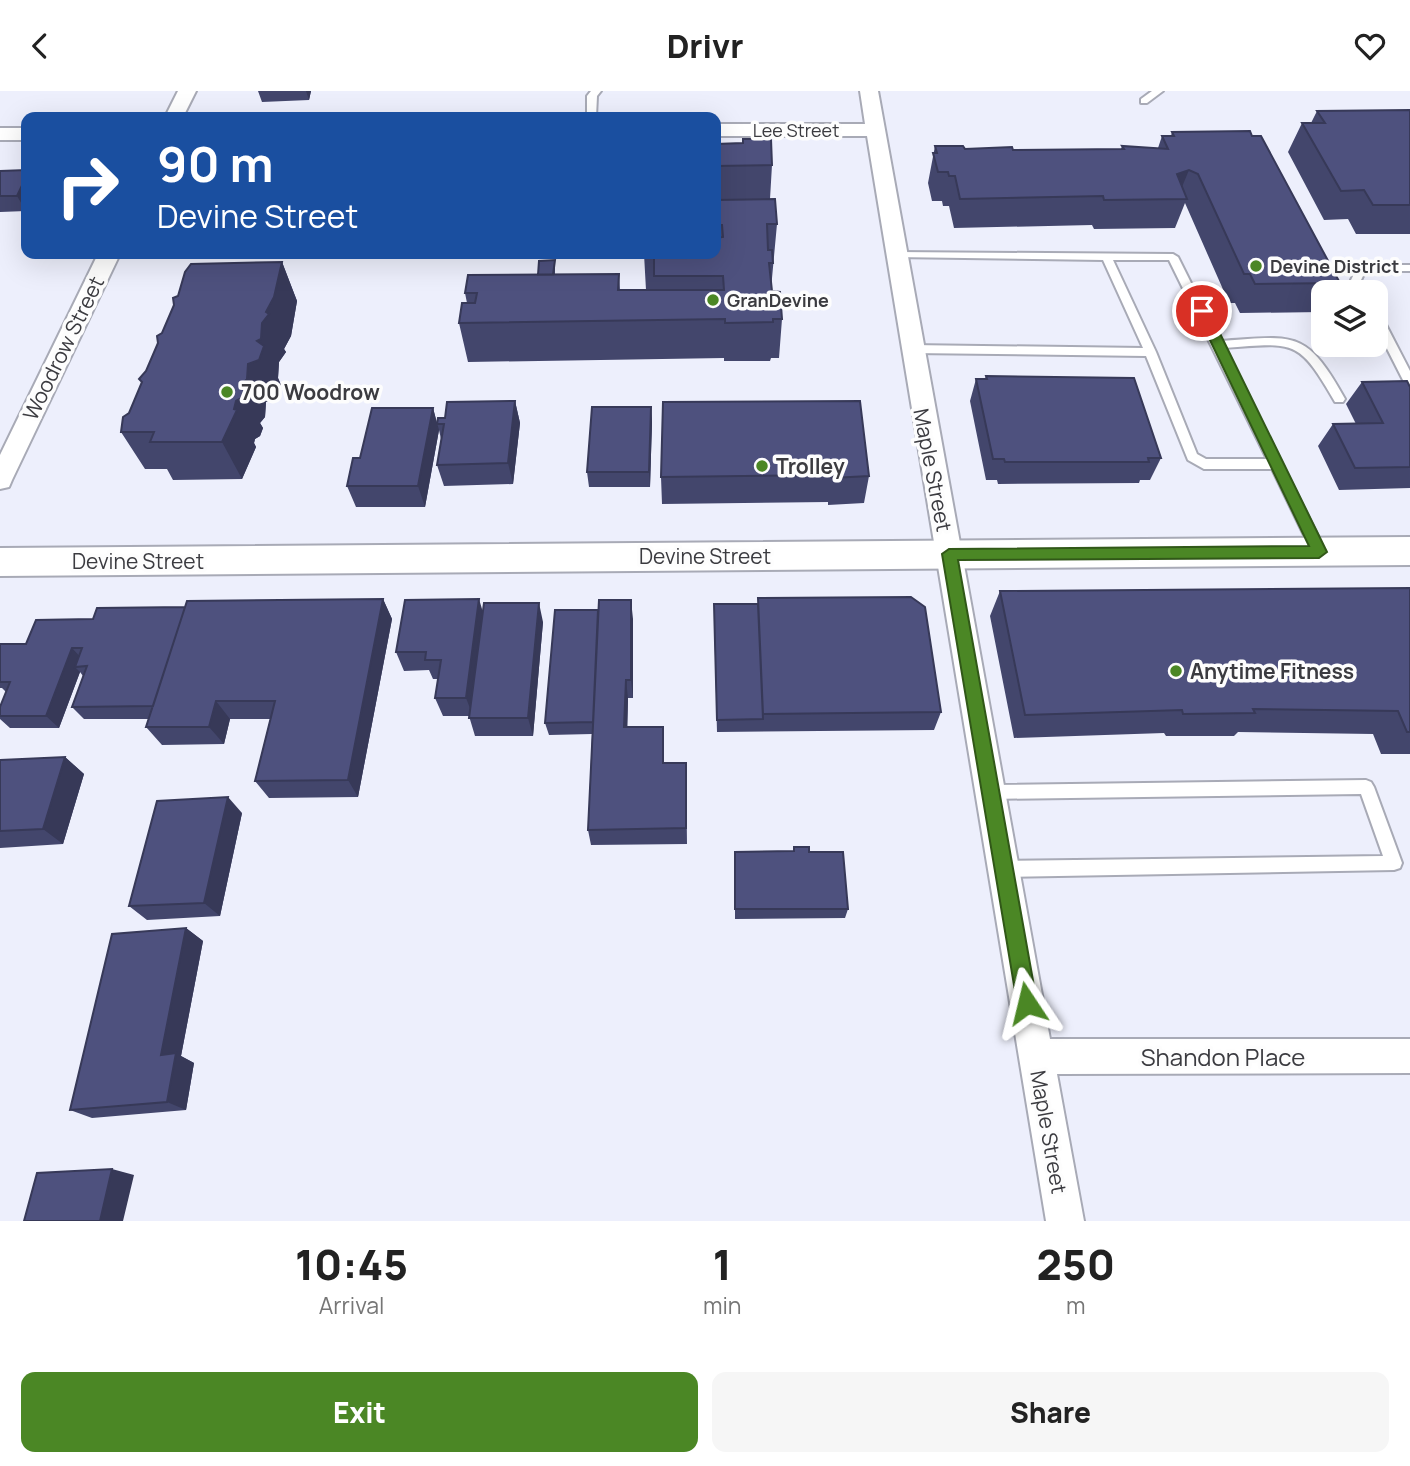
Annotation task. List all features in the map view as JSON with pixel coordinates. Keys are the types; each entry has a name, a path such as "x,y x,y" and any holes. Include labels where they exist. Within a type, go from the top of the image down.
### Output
{"main road":[{"name":"Devine Street","path":"0,562 1410,551"}],"street":[{"path":"176,112 187,91"},
{"name":"Maple Street","path":"869,91 911,349 1065,1221"},
{"name":"Lee Street","path":"721,130 876,130"},
{"path":"0,134 21,134"},
{"name":"Woodrow Street","path":"0,480 107,259"},
{"name":"Shandon Place","path":"1036,1057 1410,1056"}],"lane":[{"path":"591,112 592,96 596,91"},
{"path":"1144,101 1158,91"},
{"path":"897,255 1173,257 1219,345 1319,552"},
{"path":"1106,255 1196,462 1276,464"},
{"path":"1356,280 1360,272 1373,268 1410,268"},
{"path":"1388,340 1410,382"},
{"path":"1219,345 1284,342 1305,347 1321,363 1339,399"},
{"path":"911,349 1150,352"},
{"path":"990,792 1366,787 1394,863 1004,869"}],"building":[{"path":"1410,110 1410,205 1373,205 1364,190 1341,191 1302,123 1325,123 1317,111"},
{"path":"1250,131 1252,136 1261,136 1338,280 1255,284 1250,274 1244,274 1198,174 1189,170 1177,174 1187,199 1104,200 1103,196 960,199 955,176 949,176 948,172 938,172 933,153 937,153 935,146 963,146 965,149 1012,147 1013,150 1124,149 1122,146 1168,149 1162,136 1174,136 1172,132"},
{"path":"743,139 771,139 772,165 721,166 721,144 743,143"},
{"path":"21,170 21,188 17,196 0,196 0,171"},
{"path":"775,199 777,224 767,224 768,250 772,250 773,263 769,263 772,291 780,292 782,319 773,319 773,322 725,323 725,319 459,323 462,303 475,303 477,293 465,293 468,275 619,274 618,290 724,290 723,276 654,276 654,259 721,259 721,200"},
{"path":"555,260 553,275 538,275 539,261"},
{"path":"282,262 274,297 266,312 269,314 262,323 261,339 257,341 264,346 259,360 248,364 247,379 240,387 244,390 241,398 236,401 234,409 237,410 222,442 150,442 154,432 121,432 123,417 129,413 142,382 139,379 146,371 158,343 157,336 162,333 174,305 173,298 178,296 185,272 191,264"},
{"path":"986,376 1134,378 1161,458 1148,458 1149,462 1005,462 1004,459 993,459 976,379 987,379"},
{"path":"1407,381 1410,387 1410,467 1355,468 1333,424 1383,423 1362,382"},
{"path":"515,401 508,463 437,465 444,424 437,424 438,418 445,418 447,402"},
{"name":"Trolley","path":"860,401 869,476 661,477 663,402"},
{"path":"592,407 651,407 649,472 587,472"},
{"path":"372,408 433,408 418,486 347,486 353,458 360,458"},
{"path":"1410,588 1410,732 1407,732 1398,711 1253,709 1255,713 1183,714 1182,710 1025,715 1000,591"},
{"path":"911,597 925,607 941,712 763,714 758,598"},
{"path":"383,599 348,780 255,781 275,701 216,701 209,727 146,727 187,601"},
{"path":"479,599 466,698 435,698 441,660 425,660 426,652 396,652 405,600"},
{"path":"599,600 631,600 631,680 626,680 624,727 663,727 663,763 686,763 686,828 588,830"},
{"path":"484,603 539,603 528,718 469,718"},
{"path":"714,604 758,604 763,719 717,720"},
{"path":"185,607 153,706 72,707 87,666 75,667 82,648 72,648 46,716 0,716 0,707 10,682 0,682 0,644 26,644 36,620 93,619 97,608"},
{"path":"555,610 598,610 593,722 545,723"},
{"path":"65,757 43,829 0,831 0,760"},
{"path":"228,797 204,903 129,906 157,801"},
{"path":"794,847 809,847 809,852 843,852 848,909 735,909 735,852 794,851"},
{"path":"186,928 161,1055 176,1053 167,1102 70,1110 112,934"},
{"path":"112,1169 100,1221 24,1221 37,1173"}],"place":[{"name":"Devine District","path":"1256,266"},
{"name":"GranDevine","path":"713,300"},
{"name":"700 Woodrow","path":"227,392"},
{"name":"Trolley","path":"762,466"},
{"name":"Anytime Fitness","path":"1176,671"}],"route":[{"path":"1027,1003 949,554 1319,552 1299,505 1276,464 1202,311"}]}
